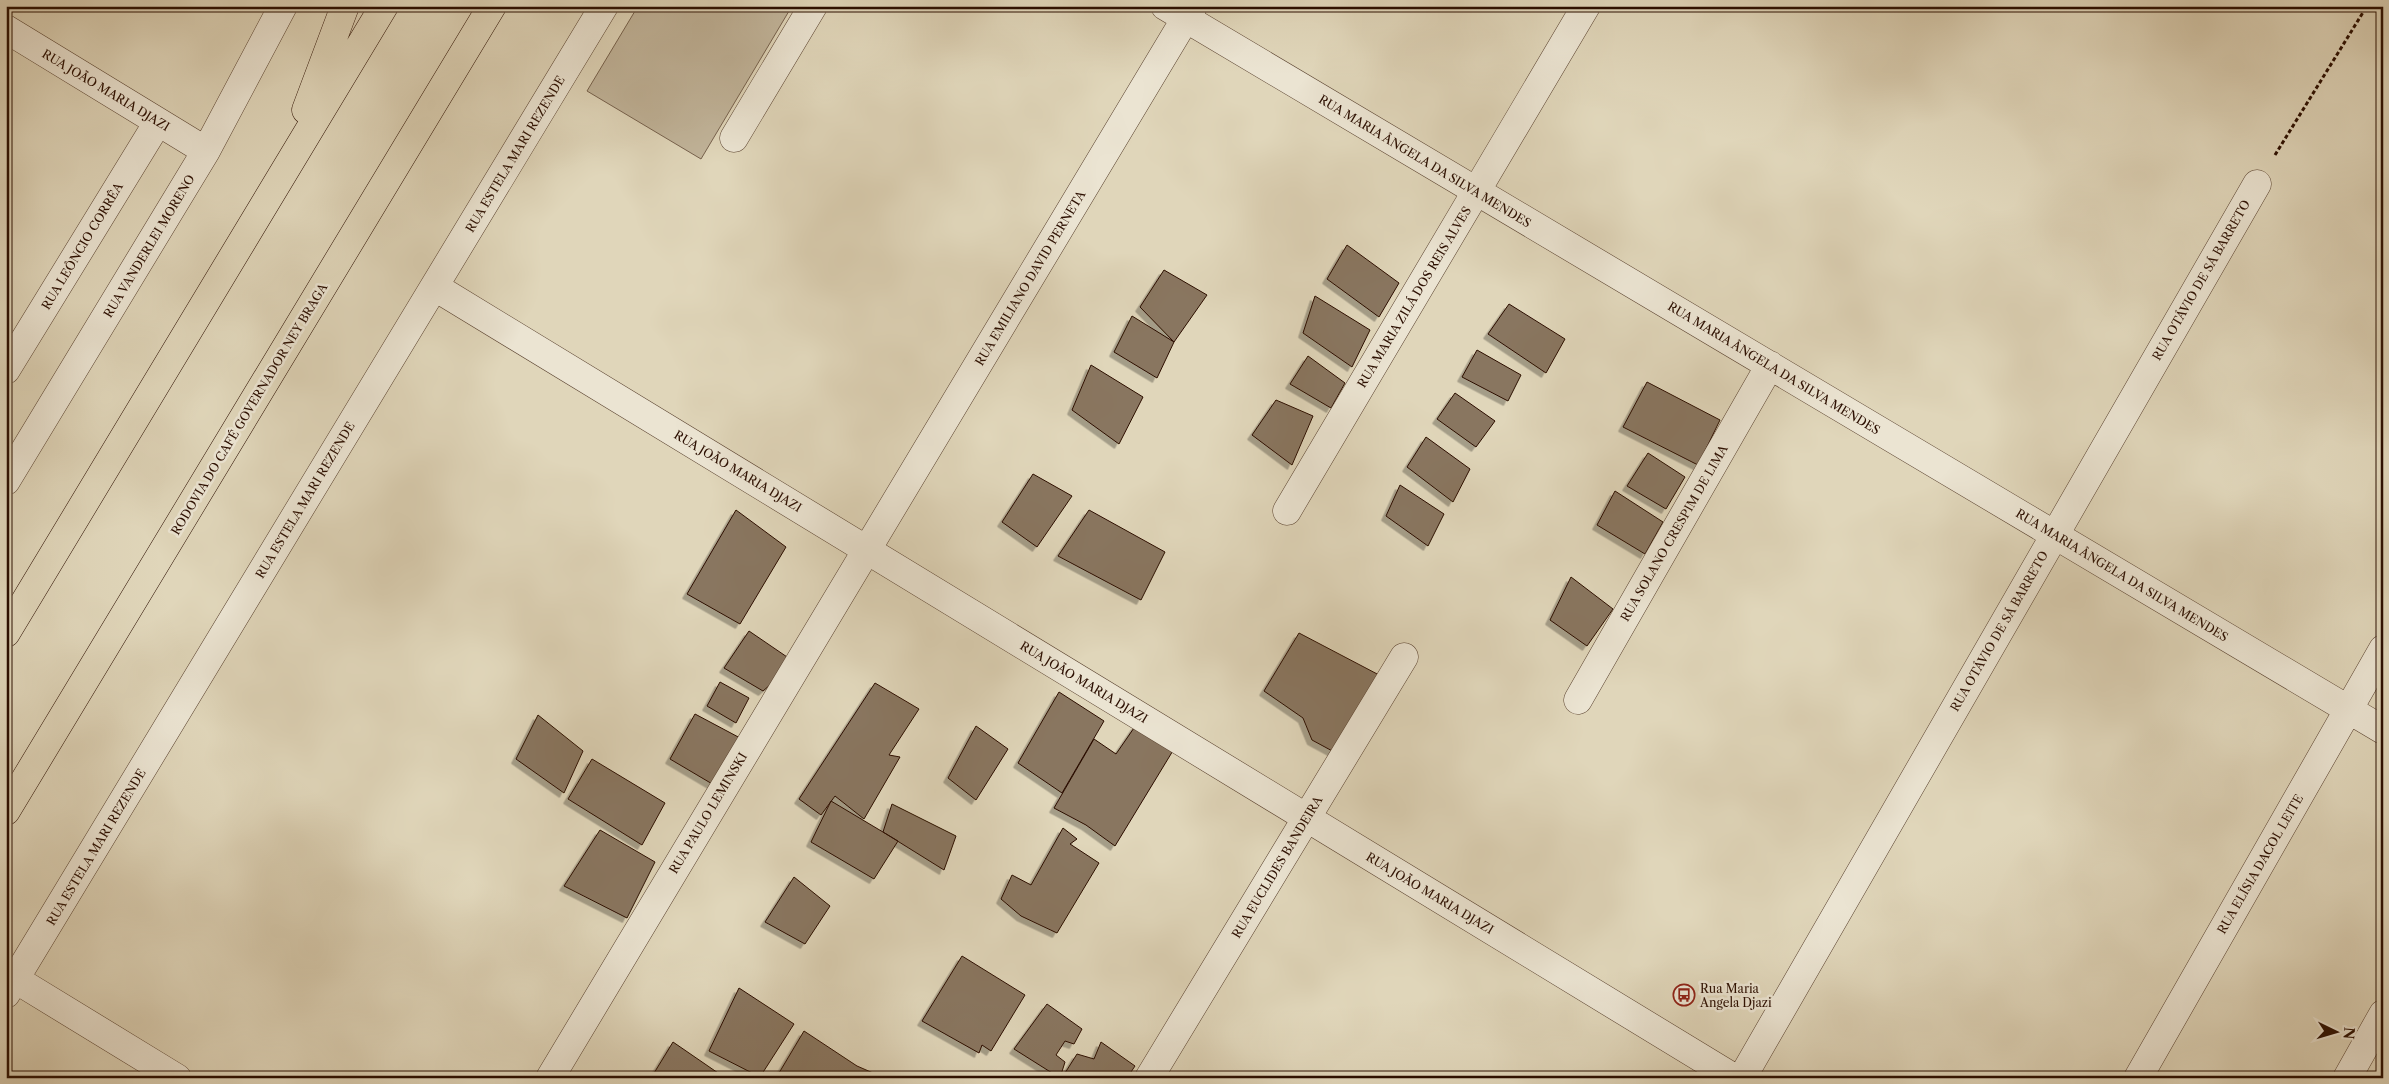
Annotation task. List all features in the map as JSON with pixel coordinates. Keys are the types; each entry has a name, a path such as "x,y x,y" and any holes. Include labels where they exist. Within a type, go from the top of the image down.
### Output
{"highway":[{"path":"284,172 345,6"},
{"path":"6,632 384,6"},
{"name":"RODOVIA DO CAFÉ GOVERNADOR NEY BRAGA","path":"6,811 492,6"}],"street":[{"name":"RUA VANDERLEI MORENO","path":"6,481 206,152 284,6"},
{"name":"RUA ESTELA MARI REZENDE","path":"11,987 604,6"},
{"path":"734,138 813,6"},
{"name":"RUA MARIA ZILÁ DOS REIS ALVES","path":"1287,511 1586,6"},
{"name":"RUA MARIA ÂNGELA DA SILVA MENDES","path":"1181,10 1477,192 2383,730"},
{"name":"RUA EMILIANO DAVID PERNETA","path":"867,549 1181,10"},
{"name":"RUA JOÃO MARIA DJAZI","path":"6,29 206,152"},
{"name":"RUA LEÔNCIO CORRÊA","path":"6,370 158,122"},
{"name":"RUA OTÁVIO DE SÁ BARRETO","path":"1742,1078 2257,184"},
{"name":"RUA JOÃO MARIA DJAZI","path":"435,287 1734,1078"},
{"name":"RUA SOLANO CRESPIM DE LIMA","path":"1578,700 1770,365"},
{"name":"RUA PAULO LEMINSKI","path":"550,1078 867,549"},
{"name":"RUA ELÍSIA DACOL LEITE","path":"2138,1078 2383,649"},
{"name":"RUA EUCLIDES BANDEIRA","path":"1149,1078 1404,657"},
{"path":"11,987 177,1078"},
{"path":"2346,1078 2383,1014"}],"path":[{"path":"2257,184 2366,6"}],"shaded area":[{"path":"638,6 792,6 701,159 587,91"}],"building":[{"path":"1347,245 1399,283 1379,317 1327,279"},
{"path":"1164,270 1207,295 1174,342 1140,307"},
{"path":"1315,296 1370,330 1352,367 1303,333"},
{"path":"1509,304 1565,339 1546,373 1488,334"},
{"path":"1132,316 1174,342 1157,378 1114,352"},
{"path":"1477,350 1521,375 1508,401 1462,377"},
{"path":"1308,356 1345,383 1331,408 1290,384"},
{"path":"1091,365 1143,397 1119,444 1072,410"},
{"path":"1647,382 1720,420 1698,465 1623,427"},
{"path":"1455,393 1495,421 1476,447 1437,419"},
{"path":"1276,400 1313,416 1292,465 1252,435"},
{"path":"1426,437 1470,469 1453,502 1407,467"},
{"path":"1648,453 1685,477 1666,509 1627,486"},
{"path":"1033,474 1072,496 1037,547 1002,522"},
{"path":"1400,485 1444,514 1428,546 1386,516"},
{"path":"1615,491 1663,522 1645,554 1597,525"},
{"path":"736,510 786,547 740,624 687,594"},
{"path":"1089,510 1165,552 1141,600 1058,556"},
{"path":"1571,577 1613,609 1587,646 1550,620"},
{"path":"749,631 790,659 778,678 763,691 724,668"},
{"path":"1299,633 1381,676 1336,753 1312,740 1303,718 1264,691"},
{"path":"720,682 749,698 736,723 707,706"},
{"path":"875,683 919,709 889,755 900,757 864,819 835,796 821,815 799,799"},
{"path":"1059,692 1104,721 1062,793 1018,763"},
{"path":"695,714 742,739 714,785 670,759"},
{"path":"538,715 583,751 564,793 516,759"},
{"path":"1136,725 1174,749 1115,846 1086,825 1054,808 1094,739 1116,754"},
{"path":"976,726 1008,749 976,800 948,778"},
{"path":"592,759 665,803 642,845 568,799"},
{"path":"831,801 898,841 874,879 811,842"},
{"path":"892,804 956,836 944,870 883,832"},
{"path":"1063,828 1077,839 1070,844 1099,863 1057,933 1021,916 1001,899 1012,875 1031,885"},
{"path":"600,830 655,862 627,918 564,886"},
{"path":"794,877 830,906 805,944 765,922"},
{"path":"962,956 1025,995 991,1051 982,1045 979,1053 922,1021"},
{"path":"739,988 794,1024 760,1077 709,1051"},
{"path":"1047,1004 1082,1029 1074,1044 1065,1041 1056,1055 1065,1062 1060,1078 1014,1049"},
{"path":"804,1031 857,1066 880,1076 879,1078 776,1078"},
{"path":"673,1042 721,1075 719,1078 651,1078"},
{"path":"1101,1042 1135,1066 1127,1078 1069,1078 1065,1073 1077,1054 1094,1059"}],"place":[{"name":"Rua Maria Angela Djazi","path":"1684,995"}]}
